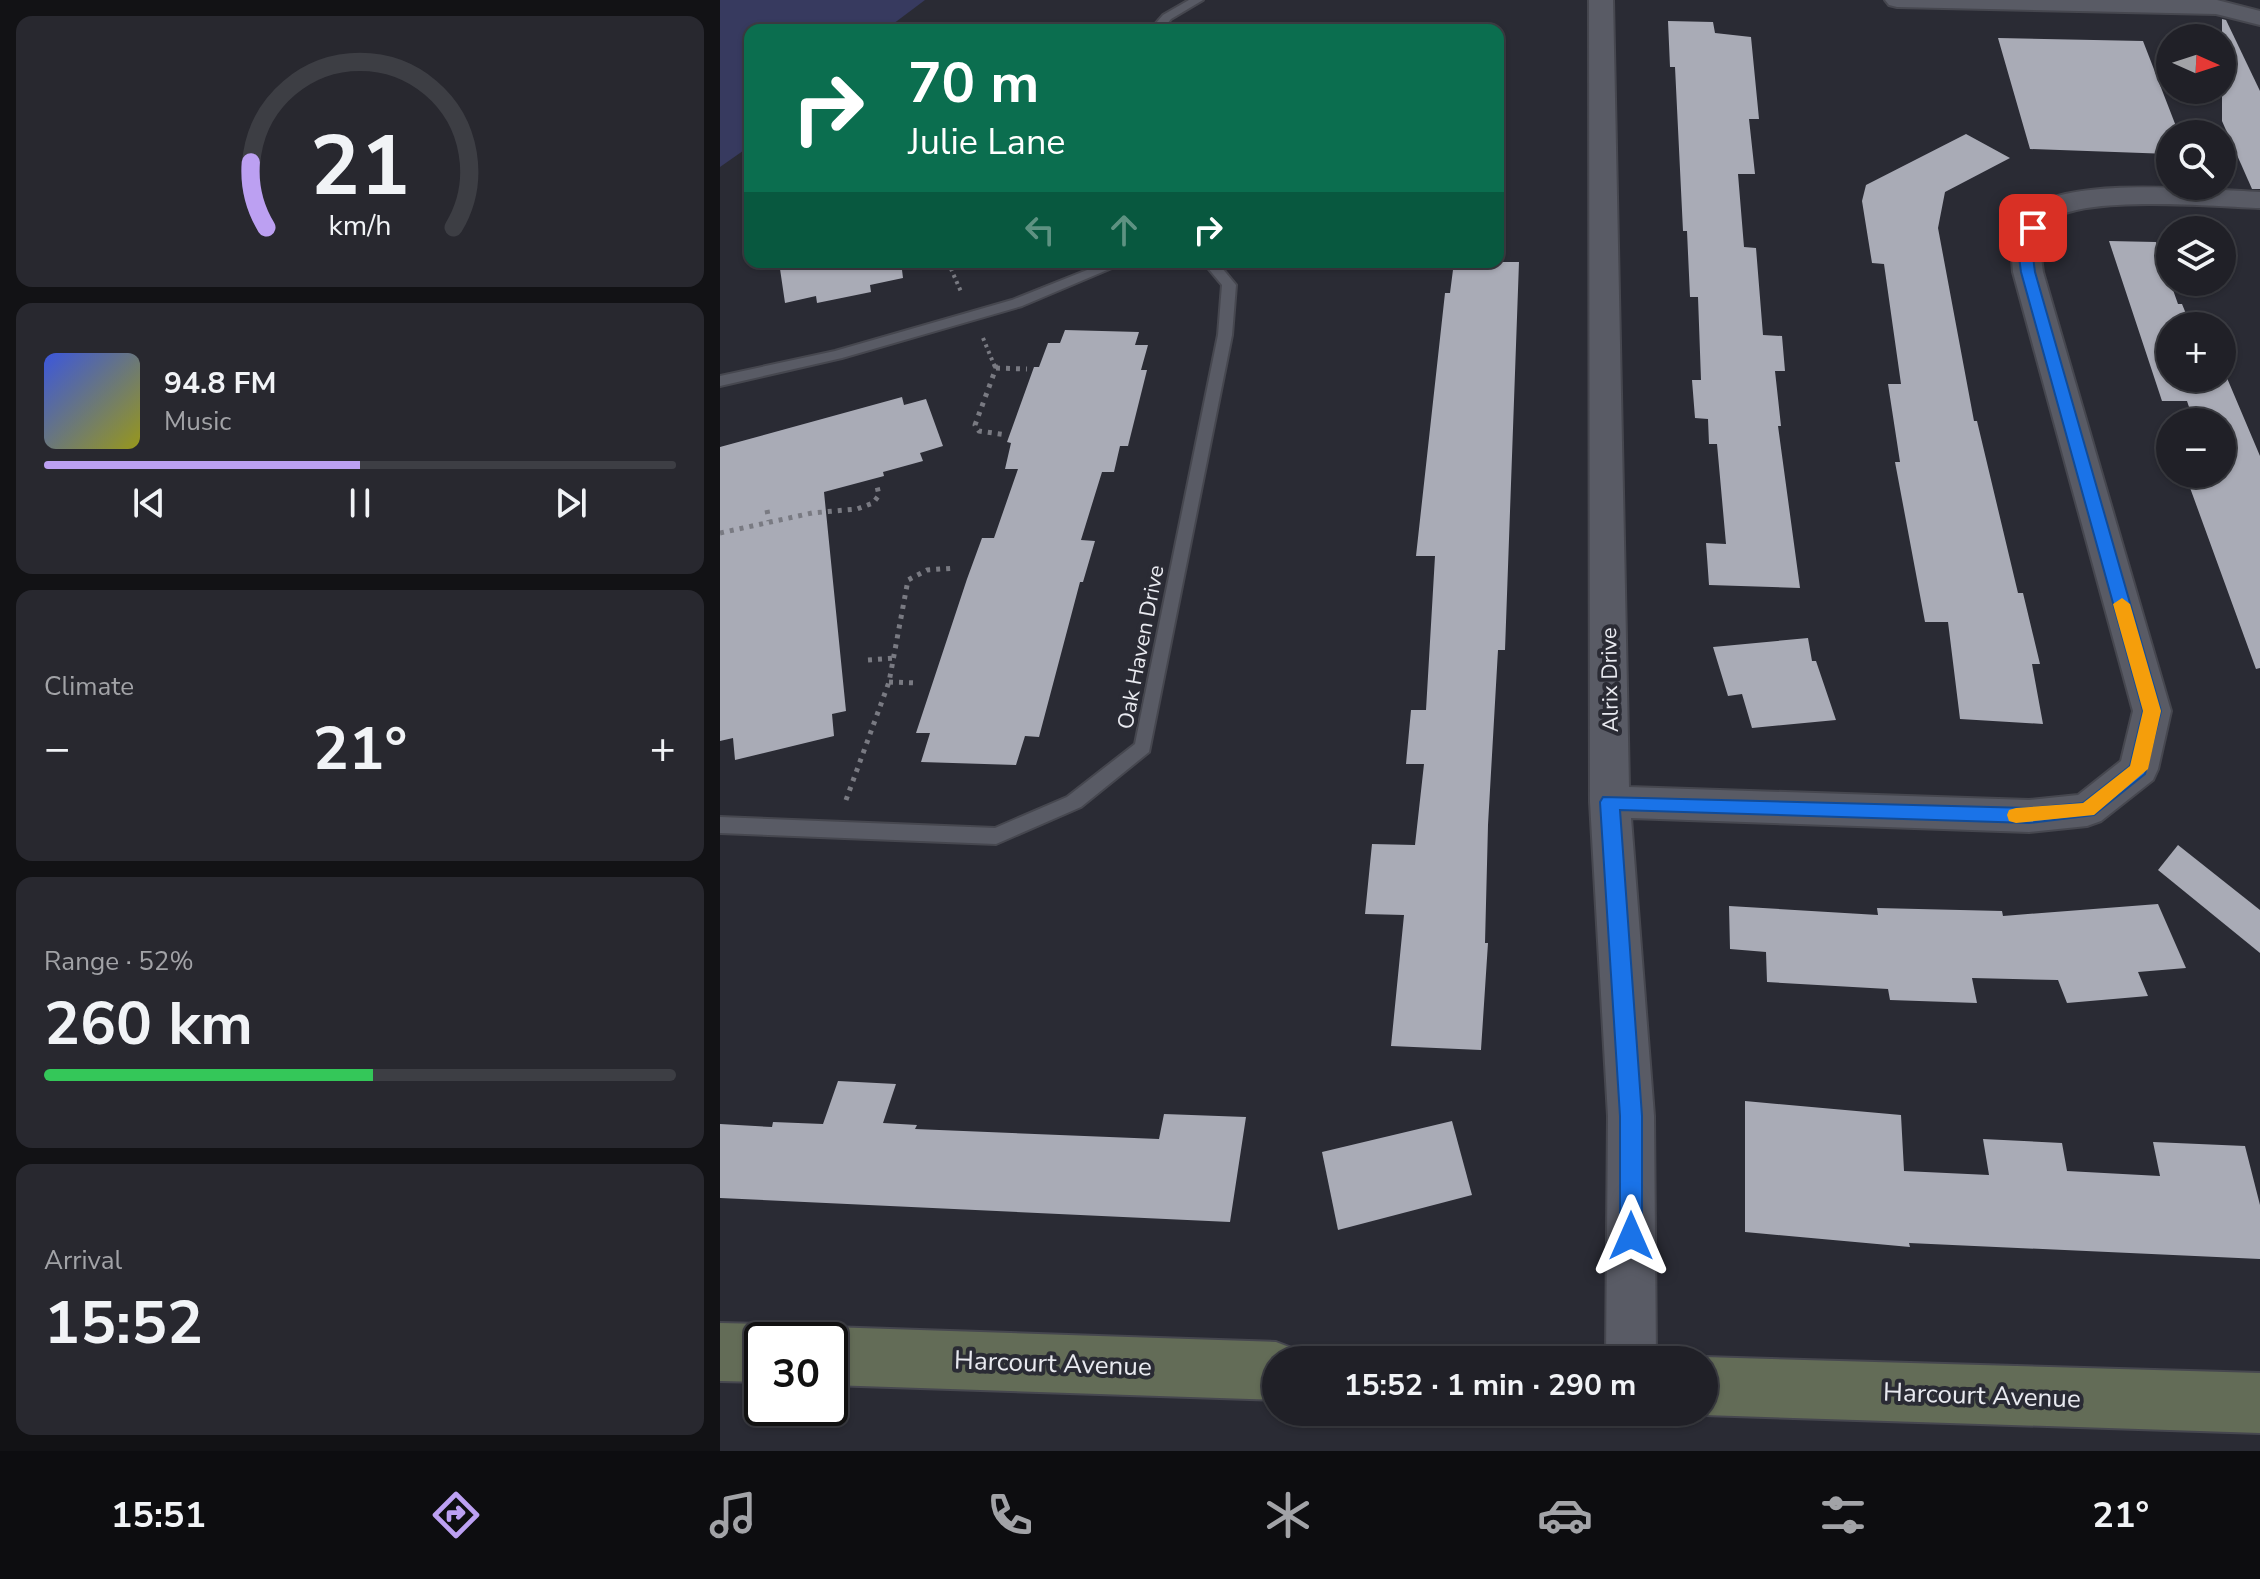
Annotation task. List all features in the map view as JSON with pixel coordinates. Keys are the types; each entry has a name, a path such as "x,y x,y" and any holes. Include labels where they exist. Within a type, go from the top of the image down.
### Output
{"street":[{"name":"Alrix Drive","path":"1601,0 1610,802 1631,1116 1631,1346"},
{"path":"1897,0 2216,7 2260,18"},
{"path":"1610,802 2029,816 2087,810 2139,769 2152,711 2028,272 2024,242 2041,213 2088,197 2260,200"},
{"path":"720,1352 744,1353"},
{"name":"Harcourt Avenue","path":"848,1357 1262,1371"},
{"name":"Harcourt Avenue","path":"1718,1386 2260,1403"}],"lane":[{"path":"1161,24 1167,17 1197,0"},
{"path":"720,381 837,355 1017,303 1104,268"},
{"name":"Oak Haven Drive","path":"720,825 996,836 1074,802 1143,747 1225,335 1229,285 1215,268"}],"path":[{"path":"970,316 989,348 996,368 975,425 979,431 1007,435"},
{"path":"996,368 1027,369"},
{"path":"720,533 769,521 857,509 873,503 879,495 876,482"},
{"path":"767,510 769,521"},
{"path":"835,829 889,682 896,658 908,580 927,570 956,568"},
{"path":"868,660 896,658"},
{"path":"889,682 918,683"}],"shaded area":[{"path":"720,0 925,0 893,24 744,24 744,150 720,167"}],"building":[{"path":"1668,21 1713,22 1715,33 1751,37 1759,119 1749,119 1755,174 1738,174 1744,247 1756,248 1763,335 1782,336 1785,371 1775,371 1781,426 1778,426 1800,588 1709,585 1706,543 1726,544 1717,444 1709,444 1708,419 1695,418 1692,380 1701,380 1698,297 1690,297 1687,231 1683,231 1675,67 1670,67"},
{"path":"1998,38 2143,41 2156,75 2156,104 2167,104 2174,120 2156,120 2156,154 2030,149"},
{"path":"2236,41 2260,91 2260,189 2252,189 2236,153 2236,120 2222,120 2222,104 2236,104"},
{"path":"1966,134 2010,158 1945,192 1938,228 1974,421 1977,421 2018,593 2023,593 2040,664 2032,664 2043,724 1960,719 1948,622 1925,622 1895,462 1900,462 1888,384 1901,384 1884,264 1872,263 1862,201 1866,185"},
{"path":"2109,241 2156,242 2156,296 2175,296 2185,312 2156,312 2156,383"},
{"path":"1504,262 1519,262 1505,650 1498,650 1488,825 1485,943 1488,943 1481,1050 1391,1046 1404,915 1365,914 1372,844 1415,845 1424,764 1406,764 1411,710 1426,710 1435,556 1416,556 1445,293 1450,293 1453,268 1504,268"},
{"path":"780,268 902,268 903,278 870,285 871,292 817,303 816,296 785,303"},
{"path":"1065,330 1139,332 1135,345 1148,345 1141,370 1147,370 1128,446 1120,446 1114,472 1102,472 1081,540 1095,541 1083,582 1080,582 1039,737 1025,736 1016,765 921,762 930,733 916,733 982,538 994,538 1018,469 1005,469 1011,443 1007,442 1034,367 1039,367 1048,343 1060,343"},
{"path":"2159,392 2233,392 2260,456 2260,668 2256,669 2190,488 2236,488 2236,408 2189,408 2187,401 2162,401"},
{"path":"902,397 904,405 926,399 943,446 920,453 923,461 883,472 884,476 824,492 846,711 832,714 834,736 735,760 733,738 720,741 720,447"},
{"path":"1808,638 1812,661 1816,661 1836,720 1752,728 1742,694 1728,696 1713,647"},
{"path":"2178,845 2260,910 2260,953 2158,870"},
{"path":"2158,904 2186,968 2138,972 2148,996 2067,1003 2058,980 1972,978 1977,1003 1890,1000 1888,989 1767,982 1766,952 1730,949 1729,906 1878,915 1877,908 2002,911 2003,916"},
{"path":"838,1081 896,1084 883,1123 917,1125 915,1129 1159,1139 1164,1114 1246,1117 1230,1222 720,1198 720,1124 772,1127 773,1122 823,1124"},
{"path":"1745,1101 1901,1115 1904,1171 1989,1175 1983,1139 2062,1143 2067,1171 2160,1176 2153,1142 2245,1146 2260,1205 2260,1259 1909,1243 1910,1247 1745,1232"},
{"path":"1452,1121 1472,1195 1338,1230 1322,1152"}],"slow traffic":[{"path":"2016,815 2087,810 2139,769 2152,711 2122,604"}],"route":[{"path":"1631,1236 1631,1116 1610,802 2029,816 2087,810 2139,769 2152,711 2028,272 2024,242 2033,228"}]}
